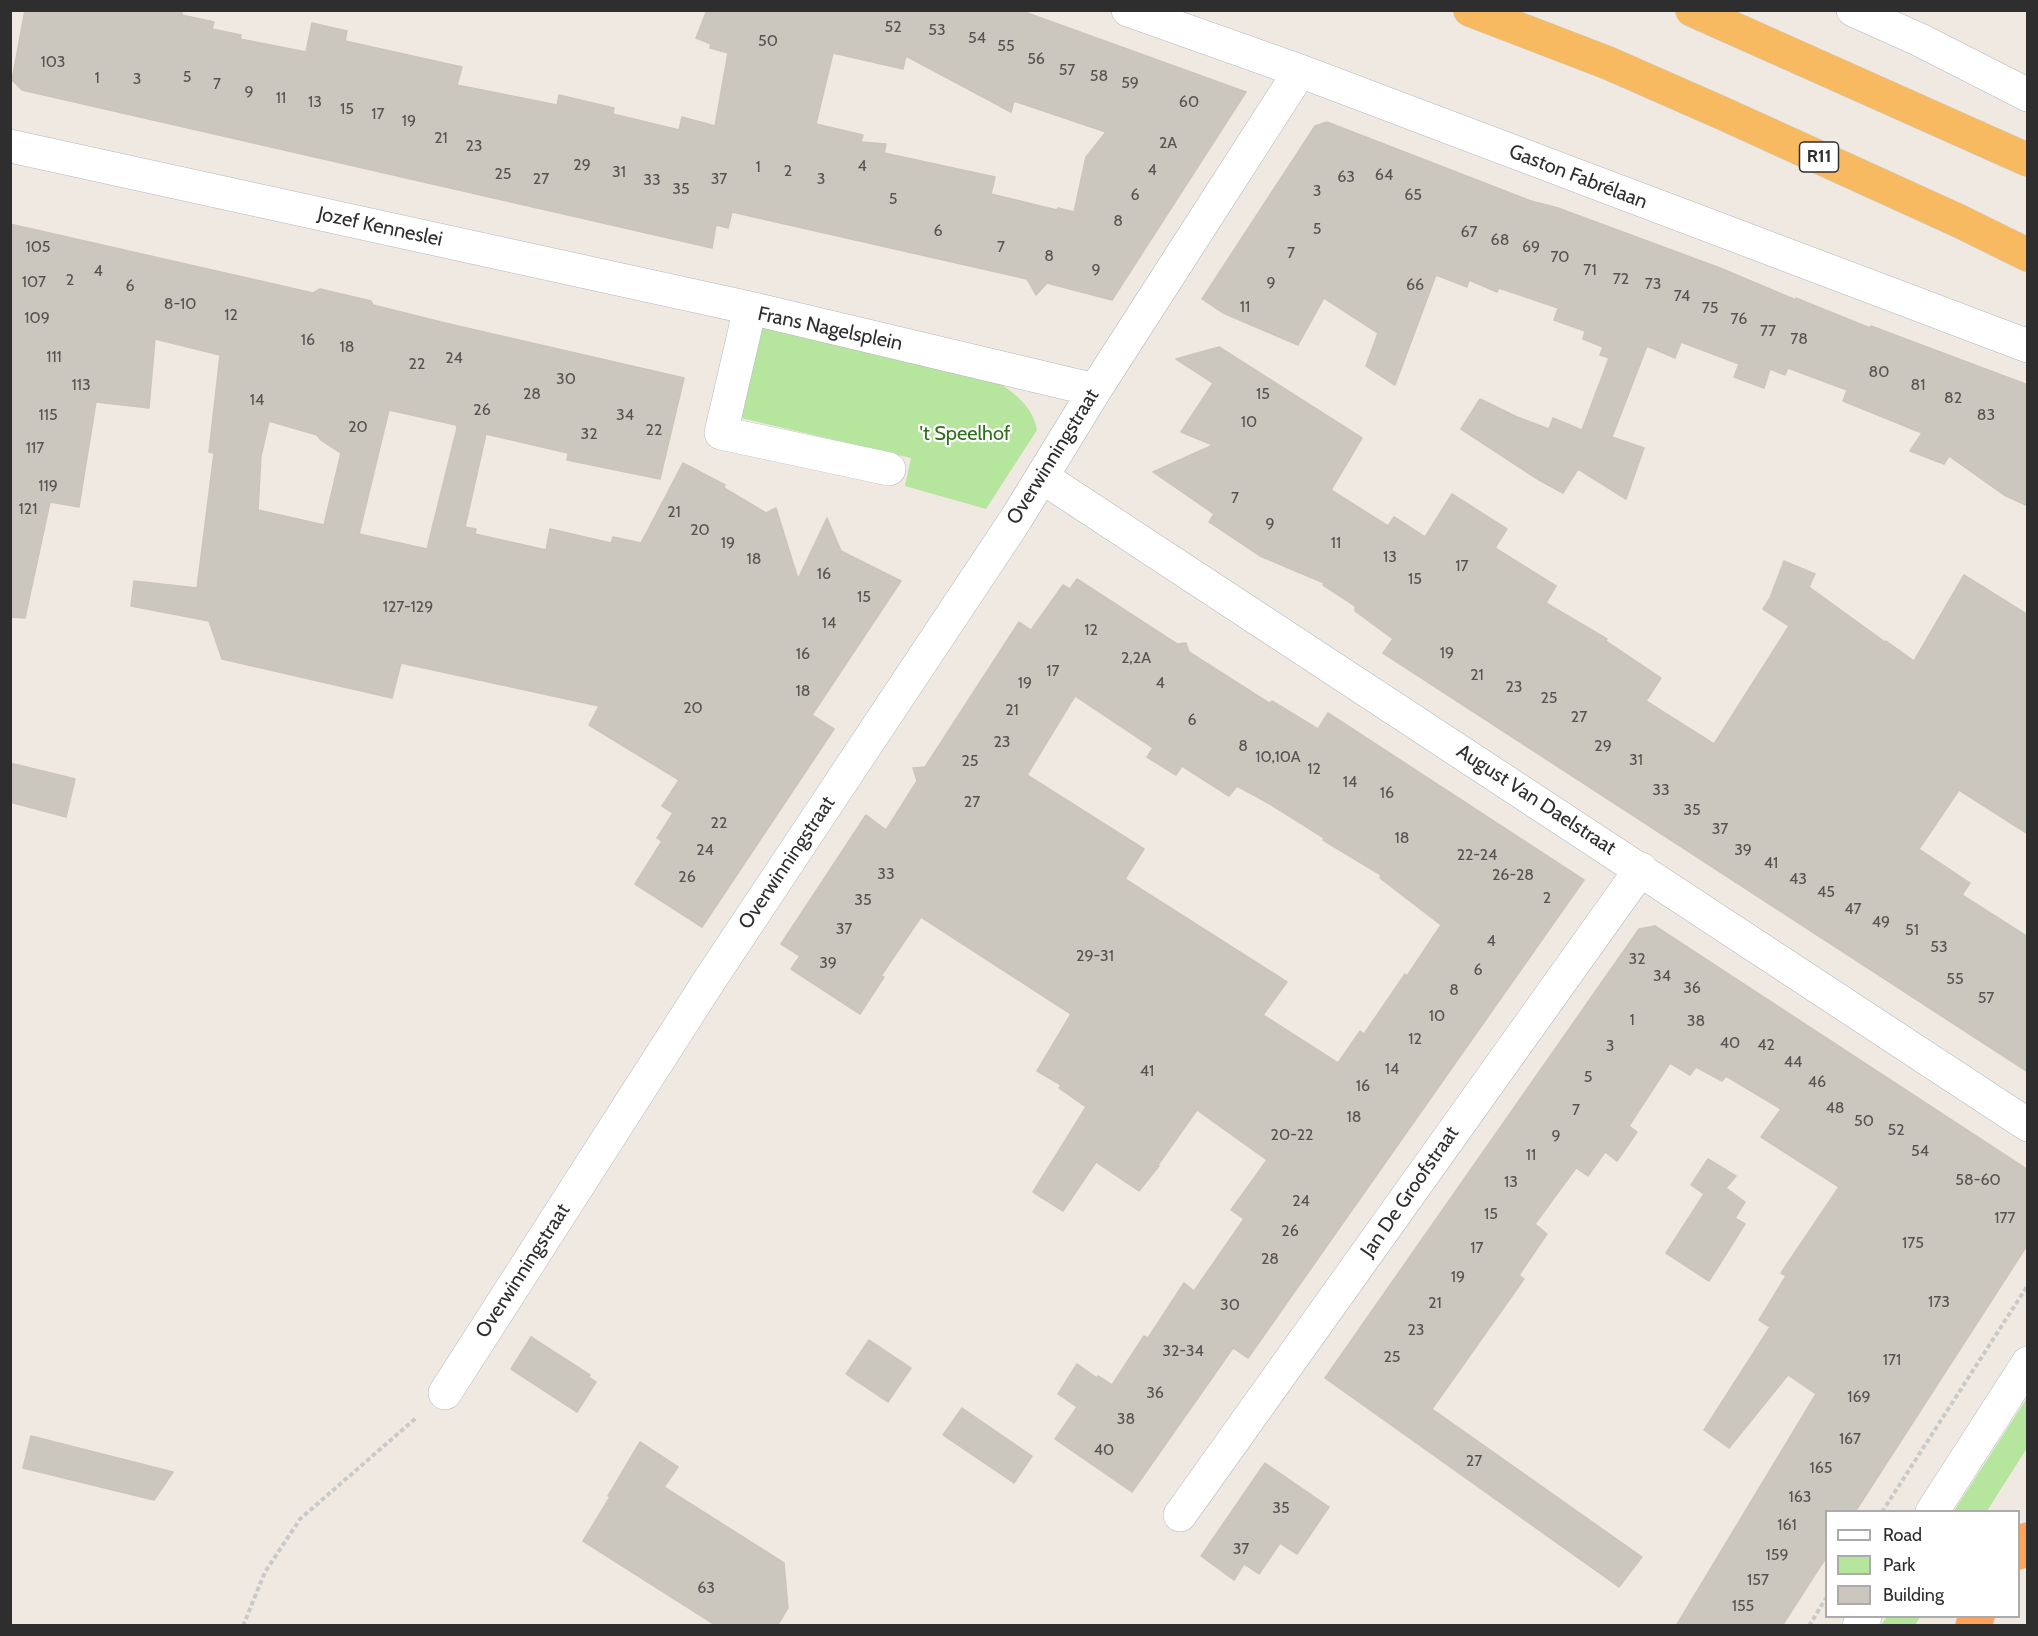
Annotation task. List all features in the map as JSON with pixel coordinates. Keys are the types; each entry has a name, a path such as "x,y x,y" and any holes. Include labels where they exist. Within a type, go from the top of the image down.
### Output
{"highway":[{"name":"R11","path":"1470,10 1608,63 1714,109 2028,255"},
{"path":"1692,10 2028,160"}],"street":[{"name":"Gaston Fabrélaan","path":"1128,10 1300,71 2028,346"},
{"path":"1853,10 1920,40 2028,95"},
{"name":"Overwinningstraat","path":"445,1393 709,981 1042,477 1095,390 1300,71"},
{"name":"Jozef Kenneslei","path":"10,146 750,309"},
{"name":"Frans Nagelsplein","path":"889,469 721,433 750,309 1095,390"},
{"name":"August Van Daelstraat","path":"1042,477 2028,1125"},
{"name":"Jan De Groofstraat","path":"1180,1515 1641,869"},
{"path":"1933,1510 2028,1364"}],"path":[{"path":"1883,1510 2028,1285"},
{"path":"243,1626 265,1572 300,1519 445,1393"},
{"path":"1809,1626 1825,1601"}],"green space":[{"name":"'t Speelhof","path":"761,325 995,380 1016,395 1027,407 1037,430 986,509 905,486 911,458 741,418"},
{"path":"2027,1398 2027,1448 1988,1510 1955,1510"},
{"path":"1886,1618 1919,1618 1915,1625 1881,1625"}],"building":[{"path":"25,10 182,10 182,15 214,22 212,29 241,35 240,39 306,52 312,23 347,31 345,41 462,67 457,85 557,105 559,95 614,108 613,114 679,130 682,117 715,126 728,53 710,48 711,44 696,38 707,10 1019,10 1246,92 1112,300 1047,283 1036,295 1027,279 732,212 728,228 716,225 712,248 22,90 12,80","holes":["833,53 903,69 906,56 1011,112 1014,101 1106,132 1086,157 1074,212 991,194 995,177 884,153 886,144 861,142 863,135 816,124"]},
{"path":"1327,122 1531,201 1558,208 1720,268 1870,328 1871,326 2028,385 2028,506 2004,495 1949,456 1944,464 1910,451 1922,433 1843,401 1847,390 1788,368 1785,375 1770,369 1764,388 1734,377 1739,364 1681,342 1675,358 1647,346 1612,437 1644,448 1626,499 1578,469 1563,493 1461,429 1480,399 1549,429 1553,418 1582,430 1609,358 1600,355 1603,347 1583,339 1585,331 1554,320 1558,308 1499,288 1497,292 1469,280 1467,287 1436,275 1395,385 1366,366 1378,333 1324,298 1298,345 1223,313 1202,299 1315,126"},
{"path":"10,224 313,293 320,289 371,301 373,305 445,323 684,378 660,479 567,460 568,453 486,434 465,527 476,529 475,534 546,550 550,529 611,543 613,537 641,543 683,463 725,485 724,488 766,513 776,508 798,579 827,518 841,551 901,581 812,715 834,729 702,927 635,884 662,841 657,838 673,813 662,806 679,780 589,725 599,706 401,663 392,698 222,659 209,621 131,606 134,581 197,588 214,453 209,452 220,355 155,339 149,408 96,402 79,507 50,502 25,618 10,617","holes":["389,410 456,425 457,428 427,549 359,534","269,421 317,435 341,453 324,525 258,510 261,456"]},
{"path":"1219,347 1362,438 1331,490 1388,526 1394,517 1425,537 1452,494 1507,529 1495,548 1556,586 1546,603 1607,639 1606,641 1661,678 1646,701 1714,744 1789,626 1763,609 1770,598 1784,561 1815,574 1809,587 1914,661 1964,575 2028,615 2028,834 1959,790 1919,849 1970,883 1962,895 2028,937 2028,1072 1383,653 1393,639 1355,611 1355,606 1323,585 1324,583 1260,556 1209,522 1214,514 1153,472 1213,445 1181,432 1213,383 1176,359"},
{"path":"1077,579 1177,644 1186,643 1189,652 1269,703 1272,701 1318,729 1328,713 1584,880 1248,1358 1233,1348 1132,1492 1055,1439 1077,1407 1058,1394 1077,1364 1112,1385 1144,1336 1148,1338 1184,1283 1194,1291 1244,1219 1231,1210 1267,1160 1197,1110 1139,1191 1096,1162 1063,1211 1033,1192 1086,1107 1059,1088 1061,1085 1037,1071 1071,1014 921,917 881,976 884,977 860,1014 791,969 800,956 781,944 866,815 886,830 917,781 913,768 925,767 1019,622 1031,630 1063,585 1070,589","holes":["1075,696 1153,748 1147,757 1176,775 1182,766 1229,796 1237,786 1270,804 1381,875 1380,878 1441,925 1364,1034 1360,1031 1338,1063 1263,1015 1287,982 1125,879 1144,849 1027,775"]},
{"path":"10,763 75,779 66,817 10,802"},
{"path":"1655,926 2028,1170 2028,1244 1856,1510 1825,1510 1825,1559 1782,1626 1676,1626 1816,1394 1788,1375 1729,1448 1704,1430 1770,1327 1759,1320 1786,1276 1781,1273 1839,1187 1761,1137 1781,1109 1726,1076 1722,1081 1696,1067 1690,1075 1670,1063 1629,1126 1637,1132 1617,1161 1605,1152 1588,1176 1576,1168 1535,1224 1547,1234 1519,1275 1524,1279 1432,1409 1642,1557 1619,1587 1325,1378 1639,929"},
{"path":"1708,1159 1736,1176 1726,1188 1745,1202 1735,1218 1745,1224 1709,1281 1666,1253 1704,1194 1691,1185"},
{"path":"531,1337 590,1375 588,1377 596,1382 577,1412 511,1369"},
{"path":"869,1340 911,1368 888,1402 846,1374"},
{"path":"962,1408 1032,1456 1014,1483 943,1435"},
{"path":"31,1436 173,1472 154,1500 23,1468"},
{"path":"640,1442 678,1467 664,1487 784,1563 788,1608 777,1626 717,1626 583,1541"},
{"path":"1265,1463 1329,1507 1297,1554 1280,1543 1259,1574 1244,1564 1234,1580 1201,1556"}]}
